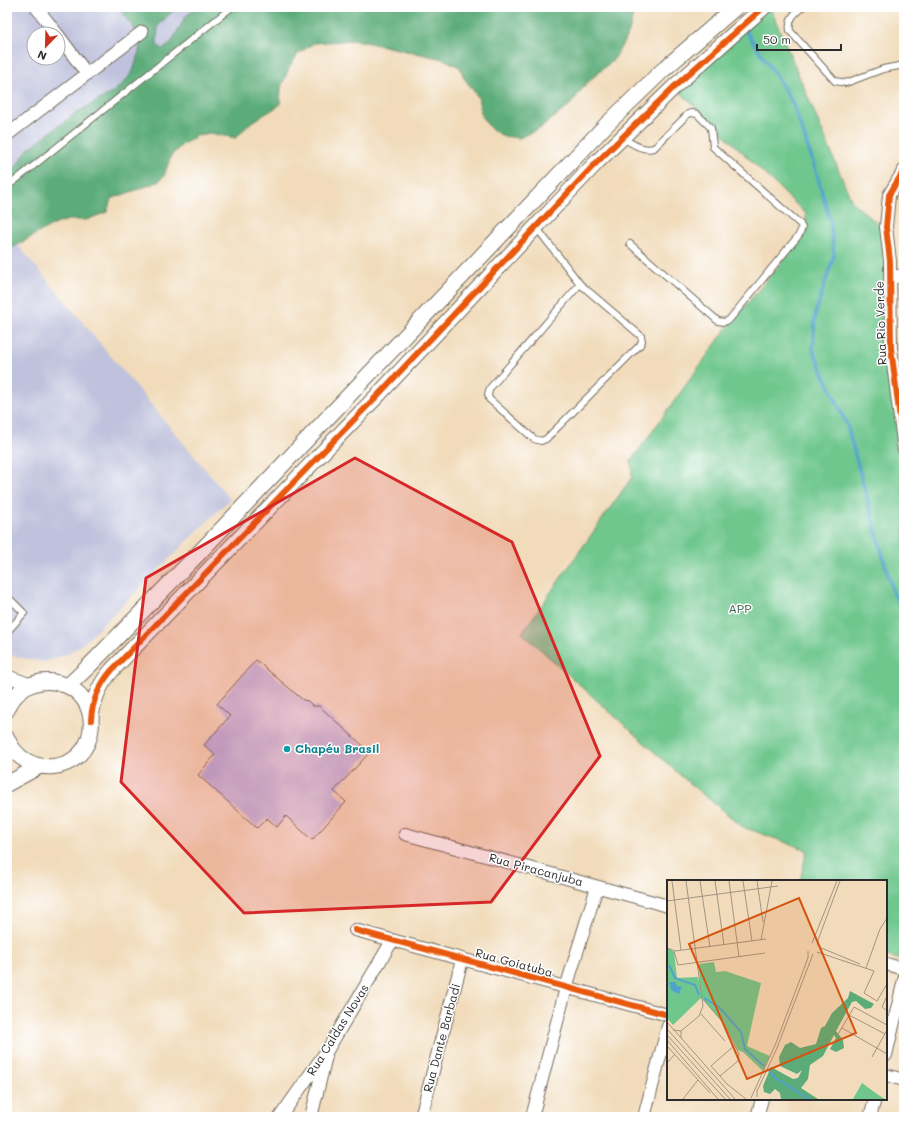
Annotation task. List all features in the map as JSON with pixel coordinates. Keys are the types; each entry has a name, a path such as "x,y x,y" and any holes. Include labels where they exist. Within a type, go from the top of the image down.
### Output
{"street":[{"path":"36,7 50,26"},
{"path":"68,686 80,676 198,554 606,125 663,70 736,7"},
{"path":"7,738 15,752 22,759 40,766 58,766 74,759 80,753 89,738 92,706 97,691 112,670 372,401 621,138 675,86 762,9"},
{"path":"7,135 142,32"},
{"path":"66,47 87,74"},
{"name":"Rua Rio Verde","path":"904,170 889,195 886,228 890,279 891,348 904,450"},
{"path":"890,279 904,274"},
{"path":"7,676 26,683 35,684"},
{"path":"7,710 16,694 25,687 47,681 68,686 84,700 89,710 91,720"},
{"path":"7,784 40,766"},
{"name":"Rua Piracanjuba","path":"405,834 667,906"},
{"path":"532,1117 566,988 597,887"},
{"name":"Rua Goiatuba","path":"355,930 667,1015"},
{"name":"Rua Caldas Novas","path":"280,1117 328,1049 392,941"},
{"name":"Rua Dante Barbadi","path":"421,1117 462,960"},
{"path":"887,964 904,969"},
{"path":"887,1051 904,980"},
{"path":"644,1117 667,1030"},
{"path":"311,1117 328,1049"},
{"path":"887,1075 904,1080"},
{"path":"757,1117 762,1100"},
{"path":"870,1117 875,1100"}],"lane":[{"path":"7,187 232,7"},
{"path":"802,7 792,17 789,25 790,31 835,81 846,84 883,69 904,65"},
{"path":"621,138 640,148 647,150 654,148 688,114 692,112 697,114 711,128 713,147 800,224 802,228 799,235 784,254 729,320 724,322 718,321 630,244"},
{"path":"536,227 580,284 641,336 642,340 640,345 546,439 540,441 534,439 489,399 488,394 490,388 580,284"},
{"path":"7,596 24,613 7,632"}],"highlighted area":[{"path":"355,458 512,542 600,756 491,902 244,913 121,782 146,578"}],"shaded area":[{"path":"7,7 235,7 7,190"},
{"path":"7,232 230,499 85,642 66,655 43,662 13,656 7,652"}],"green space":[{"path":"118,7 177,7 158,26 157,45 162,49 170,45 186,16 196,7 635,7 629,32 615,58 585,85 570,105 541,128 519,138 503,136 490,128 482,117 478,97 464,78 460,67 443,59 356,40 314,43 298,54 289,68 281,87 280,105 249,124 236,138 209,133 197,136 183,144 171,156 164,176 158,182 111,199 107,212 86,220 68,220 50,226 7,251 7,180 28,149 76,113 113,92 124,83 133,71 139,52 140,37"},
{"name":"APP","path":"770,7 852,202 884,229 899,445 904,464 904,955 898,959 887,956 887,880 800,880 807,850 743,827 689,783 522,633 632,477 631,461 727,328 807,232 806,214 680,92 743,28"}],"building":[{"name":"Chapéu Brasil","path":"256,660 303,700 308,701 313,706 319,706 370,752 334,791 346,802 312,840 286,816 277,827 267,818 257,828 198,775 215,755 204,745 230,716 217,704"}],"waterway":[{"path":"745,30 775,74 793,104 816,171 830,220 834,255 815,315 813,350 847,425 893,593 904,609"}],"cycle path":[{"path":"91,720 97,693 103,681 112,670 378,395 595,164 675,86 764,7"},
{"path":"904,170 889,195 886,227 890,261 891,348 904,450"},
{"path":"355,930 667,1015"}],"place":[{"name":"Chapéu Brasil","path":"287,749"}]}
